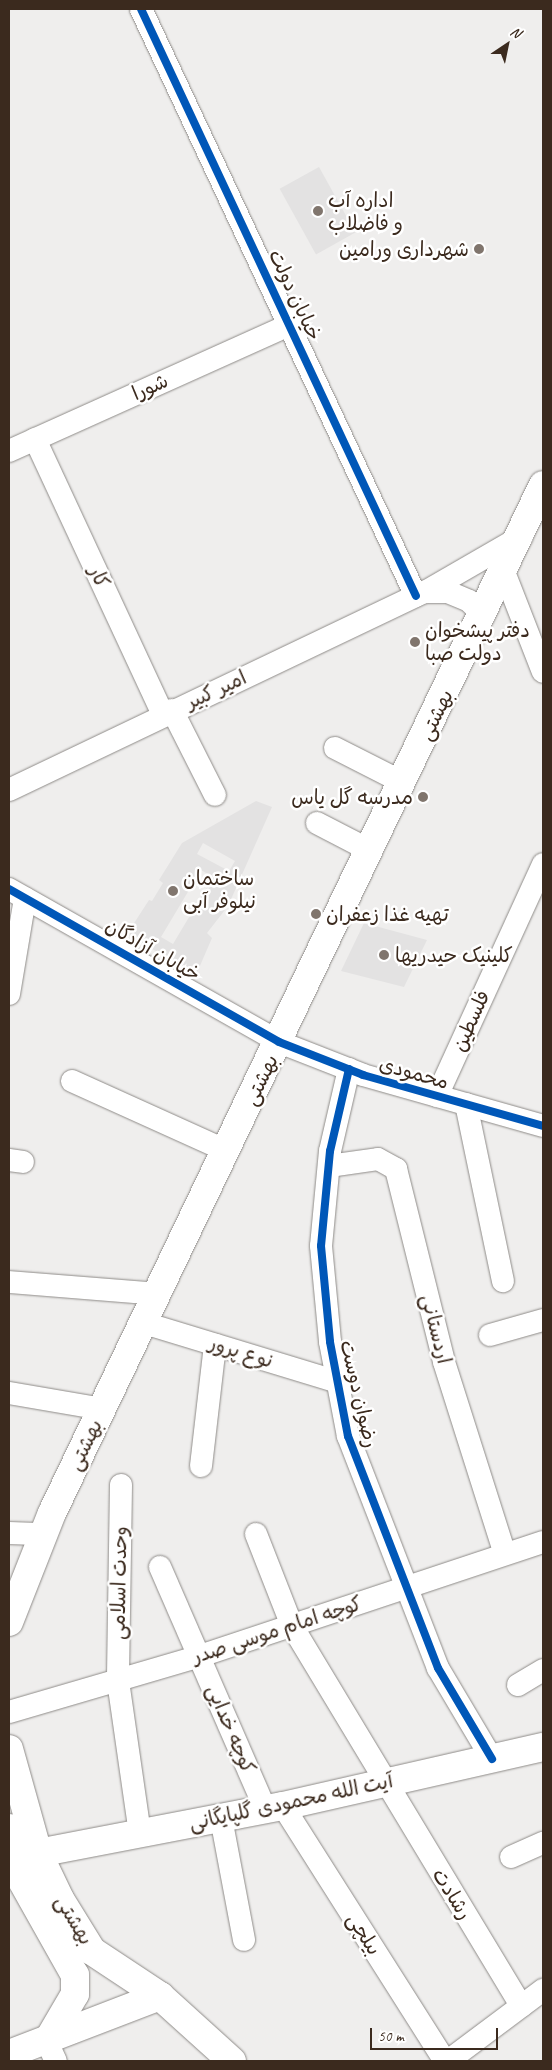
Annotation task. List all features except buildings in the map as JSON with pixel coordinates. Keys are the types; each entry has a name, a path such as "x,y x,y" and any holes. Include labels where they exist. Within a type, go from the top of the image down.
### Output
{"main road":[{"name":"بهشتی","path":"9,1622 44,1534 484,616 522,536 543,485"},
{"name":"آیت الله محمودی گلپایگانی","path":"38,1853 274,1808 543,1747"},
{"name":"بهشتی","path":"9,1749 38,1853 60,1900 92,1950 160,1996 232,2061"},
{"path":"9,1828 18,1874 37,1914 75,1975 75,1994 52,2052"},
{"path":"72,2033 89,1995 92,1950"},
{"path":"9,2054 52,2052 72,2033 160,1996"}],"street":[{"name":"خیابان دولت","path":"141,9 420,594"},
{"name":"شورا","path":"9,451 291,324"},
{"name":"کار","path":"35,439 168,713 215,795"},
{"name":"امیر کبیر","path":"9,790 420,594 522,536"},
{"path":"504,572 543,672"},
{"path":"420,594 448,592 469,601 484,616"},
{"path":"335,748 404,783"},
{"path":"317,823 371,851"},
{"name":"فلسطین","path":"437,1096 543,864"},
{"path":"9,994 17,894"},
{"name":"خیابان آزادگان","path":"17,894 279,1042"},
{"name":"محمودی","path":"279,1042 348,1069 543,1126"},
{"name":"رضوان دوست","path":"348,1069 329,1166 321,1246 338,1382 348,1436 438,1668 492,1759"},
{"path":"72,1080 227,1151"},
{"path":"466,1104 503,1281"},
{"name":"اردستانی","path":"329,1166 378,1159 396,1169 444,1362 505,1554"},
{"path":"9,1282 158,1294"},
{"path":"490,1335 543,1320"},
{"name":"نوع پرور","path":"144,1323 338,1382"},
{"path":"202,1466 215,1344"},
{"path":"9,1393 103,1409"},
{"name":"وحدت اسلامی","path":"121,1485 118,1681 140,1833"},
{"path":"9,1533 44,1534"},
{"name":"رشادت","path":"256,1534 292,1626 382,1783 520,2006"},
{"name":"کوچه امام موسی صدر","path":"9,1712 200,1656 543,1542"},
{"name":"کوچه خدایی","path":"160,1567 200,1656 274,1808"},
{"path":"518,1685 543,1670"},
{"name":"بیلچی","path":"274,1808 446,2061"},
{"path":"221,1818 244,1940"},
{"path":"511,1857 543,1843"},
{"path":"446,2061 543,1990"}],"shaded area":[{"path":"9,9 543,9 543,2061 9,2061"}],"cycle path":[{"path":"141,9 416,596"},
{"path":"9,889 279,1042 363,1075 543,1126"},
{"path":"349,1069 330,1151 321,1246 330,1342 348,1436 438,1668 492,1759"}],"place":[{"name":"اداره آب و فاضلاب","path":"318,211"},
{"name":"شهرداری ورامین","path":"479,249"},
{"name":"دفتر پیشخوان دولت صبا","path":"415,642"},
{"name":"مدرسه گل یاس","path":"423,797"},
{"name":"ساختمان نیلوفر آبی","path":"173,891"},
{"name":"تهیه غذا زعفران","path":"316,914"},
{"name":"کلینیک حیدریها","path":"384,955"}]}
